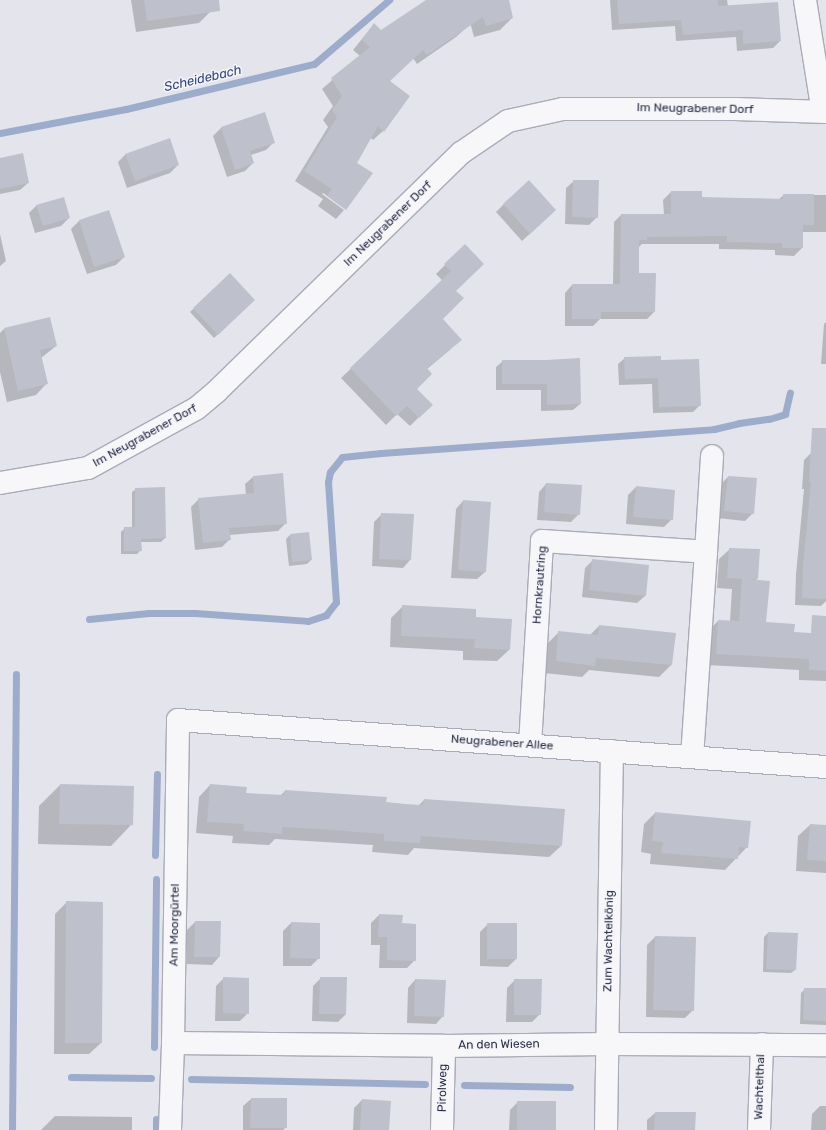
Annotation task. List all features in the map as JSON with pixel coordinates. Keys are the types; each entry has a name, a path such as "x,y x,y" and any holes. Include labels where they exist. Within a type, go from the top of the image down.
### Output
{"street":[{"path":"805,0 824,112"},
{"name":"Im Neugrabener Dorf","path":"0,483 88,468 197,408 222,386 461,153 508,121 563,109 731,109 824,112"},
{"path":"692,757 712,456"},
{"name":"Hornkrautring","path":"530,745 542,541 706,552"},
{"name":"Neugrabener Allee","path":"178,720 826,767"},
{"name":"Am Moorgürtel","path":"170,1130 173,1043 178,720"},
{"name":"Zum Wachtelkönig","path":"606,1130 612,751"},
{"name":"An den Wiesen","path":"173,1043 444,1046 608,1044 826,1045"},
{"name":"Wachtelthal","path":"759,1130 762,1044"},
{"name":"Pirolweg","path":"442,1130 444,1046"}],"building":[{"path":"144,0 219,0 220,11 147,21"},
{"path":"426,0 509,0 513,18 486,26 483,17 427,55 423,50 390,81 410,96 384,132 378,126 357,163 373,173 346,210 327,196 332,189 304,171 337,117 332,110 342,96 331,78 370,47 362,40 374,23 381,30"},
{"path":"617,0 718,0 718,6 778,2 781,41 743,44 743,30 683,35 681,20 619,24"},
{"path":"265,112 275,143 250,151 254,163 235,170 221,127"},
{"path":"170,138 179,165 135,181 125,154"},
{"path":"23,153 29,183 0,189 0,158"},
{"path":"529,180 556,210 530,234 503,204"},
{"path":"573,180 599,180 598,218 572,217"},
{"path":"671,191 702,191 702,197 783,199 783,194 814,194 814,225 803,225 803,248 782,248 782,243 727,242 727,236 647,237 647,240 639,240 639,273 656,273 655,312 601,312 601,319 572,319 572,284 620,284 621,214 671,214"},
{"path":"64,197 70,218 43,226 36,205"},
{"path":"109,210 125,257 94,267 79,220"},
{"path":"465,244 484,264 456,291 464,298 443,319 462,340 427,368 432,374 417,389 433,405 419,418 407,406 396,416 350,368 451,271 444,264"},
{"path":"230,273 255,300 218,335 193,308"},
{"path":"50,317 57,346 40,350 48,384 18,391 4,328"},
{"path":"661,356 661,360 699,359 701,406 659,407 658,378 625,379 624,357"},
{"path":"580,358 581,404 547,405 547,384 502,384 502,360"},
{"path":"812,428 826,428 826,599 802,598 803,566 811,482 809,482"},
{"path":"283,473 287,524 229,528 231,540 203,543 198,498 254,493 253,476"},
{"path":"728,476 757,478 754,514 724,511"},
{"path":"546,483 582,485 580,515 544,512"},
{"path":"636,486 675,490 673,520 633,517"},
{"path":"165,487 166,538 141,539 142,551 124,551 124,527 135,527 135,488"},
{"path":"463,500 491,502 486,572 458,570"},
{"path":"381,513 414,514 411,560 379,559"},
{"path":"309,532 312,560 292,562 290,534"},
{"path":"729,548 760,549 758,579 747,579 770,581 766,622 795,624 794,632 811,633 812,615 826,616 826,671 809,670 809,659 716,654 718,620 739,621 742,579 727,578"},
{"path":"592,559 649,565 646,596 589,590"},
{"path":"402,605 476,609 476,617 512,619 510,650 474,648 475,639 401,636"},
{"path":"599,625 676,633 672,665 596,658 595,666 556,661 558,631 598,635"},
{"path":"60,784 134,786 133,825 59,824"},
{"path":"210,784 247,787 246,793 284,795 285,790 387,797 386,802 405,804 423,805 424,799 565,809 562,846 421,836 420,843 384,841 384,834 282,827 282,834 243,831 244,824 207,822"},
{"path":"655,812 751,821 748,848 739,847 738,859 661,853 663,842 652,841"},
{"path":"810,824 826,825 826,861 807,860"},
{"path":"66,901 103,902 102,1043 65,1043"},
{"path":"379,914 403,915 402,923 416,924 416,961 387,960 387,937 378,937"},
{"path":"195,921 221,921 220,957 194,957"},
{"path":"291,922 320,923 320,959 290,958"},
{"path":"487,923 517,923 517,959 487,959"},
{"path":"768,932 798,933 796,970 766,969"},
{"path":"655,936 696,937 694,1011 653,1010"},
{"path":"223,977 249,978 249,1014 223,1013"},
{"path":"320,977 347,977 346,1014 319,1014"},
{"path":"415,979 446,980 444,1017 414,1016"},
{"path":"514,979 542,979 541,1015 514,1015"},
{"path":"804,988 826,988 826,1021 803,1020"},
{"path":"251,1098 287,1098 287,1128 250,1128"},
{"path":"362,1099 391,1101 389,1130 360,1130"},
{"path":"517,1101 556,1101 556,1130 517,1130"},
{"path":"655,1112 696,1112 695,1130 654,1130"}],"waterway":[{"name":"Scheidebach","path":"0,133 126,109 314,64 389,0"},
{"path":"89,619 149,613 195,613 308,621 326,615 336,602 328,482 330,472 342,457 714,429 739,423 769,419 785,414 790,393"},
{"path":"12,1130 16,674"},
{"path":"155,855 157,774"},
{"path":"154,1047 156,879"},
{"path":"71,1077 151,1078"},
{"path":"191,1079 425,1084"},
{"path":"464,1085 570,1087"},
{"path":"156,1119 156,1130"}]}
